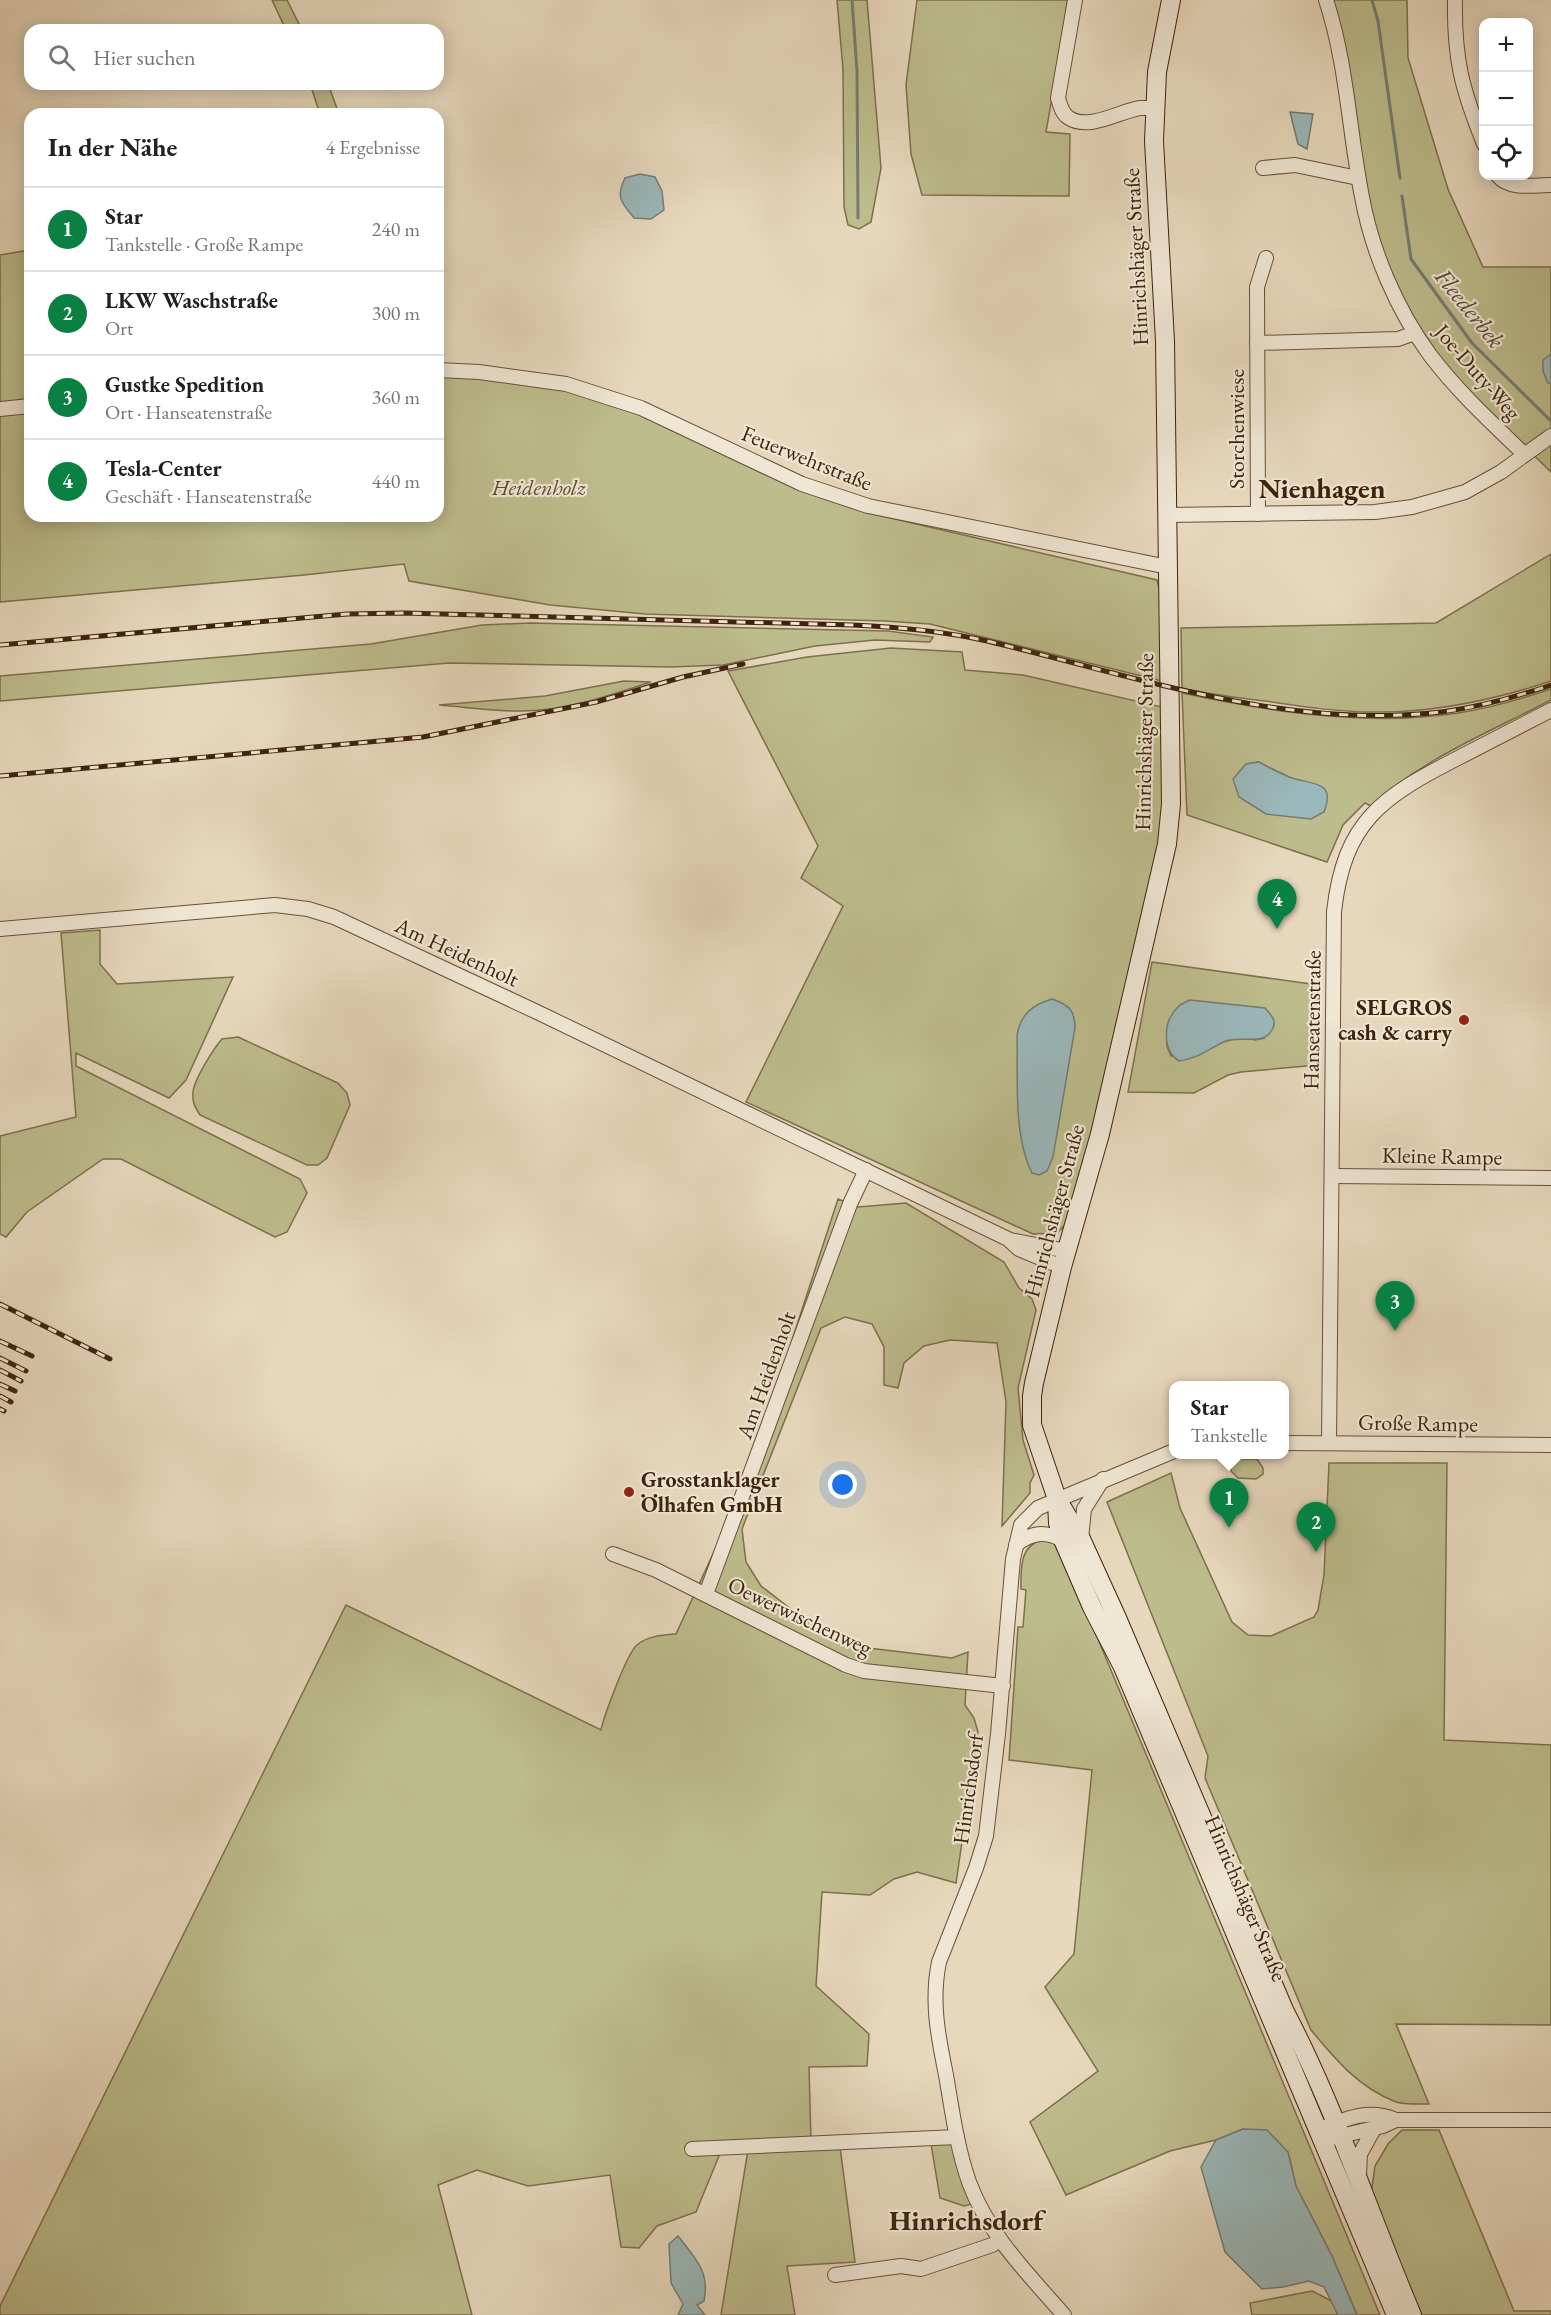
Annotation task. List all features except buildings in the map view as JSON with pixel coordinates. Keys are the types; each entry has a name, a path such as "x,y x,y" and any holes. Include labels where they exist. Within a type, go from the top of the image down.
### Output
{"main road":[{"name":"Hinrichshäger Straße","path":"1171,0 1159,53 1155,108 1156,178 1165,331 1171,804 1167,844 1100,1134 1064,1259 1034,1383 1031,1410 1035,1439 1057,1499 1058,1523 1072,1539 1132,1653 1285,2012 1304,2048 1339,2129 1378,2236 1412,2315"},
{"name":"Hinrichshäger Straße","path":"1072,1539 1092,1607 1122,1667 1396,2315"}],"street":[{"path":"1075,0 1058,98 1062,110 1070,119 1084,122 1107,119 1138,108 1155,108"},
{"name":"Joe-Duty-Weg","path":"1326,0 1339,45 1358,178 1367,219 1380,261 1415,333 1455,384 1524,454"},
{"path":"1455,0 1458,64 1467,100 1479,131"},
{"path":"1263,168 1295,165 1358,178"},
{"path":"1503,180 1506,183 1515,184 1551,185"},
{"name":"Storchenwiese","path":"1258,514 1257,287 1266,258"},
{"name":"Storchenwiese","path":"1257,343 1398,339 1415,333"},
{"name":"Feuerwehrstraße","path":"444,370 479,372 566,384 641,408 802,483 868,506 1168,567"},
{"path":"0,409 24,407"},
{"path":"1167,515 1375,512 1412,507 1465,492 1501,472 1551,436"},
{"name":"Hanseatenstraße","path":"1329,1443 1334,912 1339,875 1348,850 1372,814 1389,797 1406,785 1551,710"},
{"name":"Am Heidenholt","path":"0,929 275,905 308,909 344,922 1008,1239 1064,1259"},
{"name":"Am Heidenholt","path":"706,1594 850,1204 866,1170"},
{"name":"Kleine Rampe","path":"1332,1176 1551,1178"},
{"name":"Große Rampe","path":"1289,1443 1551,1445"},
{"path":"1057,1499 1169,1453"},
{"name":"Hinrichshäger Straße","path":"1072,1539 1084,1509 1103,1479"},
{"name":"Hinrichsdorf","path":"1057,1499 1029,1515 1021,1525 1016,1545 986,1836 976,1868 939,1962 934,1992 936,2022 957,2137 969,2183 988,2222 1000,2240 1065,2315"},
{"path":"1016,1545 1022,1540 1039,1534 1072,1539"},
{"name":"Oewerwischenweg","path":"614,1550 846,1665 864,1671 1003,1686"},
{"path":"1339,2129 1361,2115 1384,2115 1396,2120"},
{"path":"1320,2135 1339,2129 1375,2127 1396,2120 1551,2120"},
{"path":"1359,2181 1360,2154 1375,2127"},
{"path":"692,2149 957,2137"},
{"path":"835,2275 902,2266 921,2269 992,2245 1000,2240"}],"green space":[{"path":"272,0 287,0 299,24 283,24"},
{"path":"837,0 867,0 881,168 871,222 859,229 848,225 844,207 843,69"},
{"path":"917,0 1069,0 1046,132 1070,134 1069,196 922,195 911,154 906,85"},
{"path":"1331,0 1407,0 1408,58 1448,189 1483,267 1551,267 1551,472 1477,400 1444,363 1417,324 1393,281 1372,220"},
{"path":"312,90 330,90 337,108 318,108"},
{"name":"Heidenholz","path":"24,251 24,522 444,522 444,375 478,377 565,389 637,411 865,512 1157,580 1160,592 1162,681 930,624 645,614 550,605 409,581 404,564 0,602 0,255"},
{"path":"1551,554 1551,681 1463,704 1395,712 1322,709 1182,688 1181,628 1436,623"},
{"path":"530,623 888,631 933,637 930,642 875,640 815,646 723,665 670,667 449,663 0,701 0,676 371,644 482,625"},
{"path":"891,648 962,652 965,670 1023,675 1162,707 1164,802 1161,846 1137,956 1070,1220 1057,1233 1033,1234 746,1102 843,906 801,878 818,846 728,671 807,657"},
{"path":"624,681 651,682 585,702 534,711 488,710 439,705 545,696"},
{"path":"1551,689 1551,700 1434,760 1391,789 1371,806 1365,803 1343,825 1327,862 1187,815 1182,693 1285,711 1354,718 1389,718 1458,713 1494,706","holes":["1258,762 1289,777 1246,764"]},
{"path":"100,930 100,964 117,984 233,977 186,1080 169,1098 76,1053 76,1066 300,1179 307,1193 287,1232 275,1237 121,1159 103,1159 27,1212 6,1237 0,1234 0,1136 76,1117 61,933"},
{"path":"1152,962 1318,985 1317,1065 1241,1072 1228,1075 1194,1093 1128,1092","holes":["1167,1031 1265,1038 1255,1040 1242,1037 1171,1056 1167,1046"]},
{"path":"238,1037 338,1083 347,1093 350,1105 327,1158 318,1165 307,1165 200,1115 194,1104 193,1096 200,1073 222,1039"},
{"path":"838,1199 858,1207 906,1203 1004,1262 1019,1288 1032,1299 1036,1310 1018,1388 1023,1440 1034,1475 1030,1483 1030,1493 1002,1526 1006,1402 997,1343 950,1340 924,1346 904,1363 898,1388 884,1385 884,1347 872,1324 845,1317 821,1328 742,1529 746,1562 761,1586 822,1629 860,1647 952,1658 968,1652 965,1705 974,1718 978,1732 956,1883 917,1872 894,1879 870,1895 822,1892 816,1986 869,2034 867,2066 809,2067 811,2142 840,2147 855,2262 787,2266 795,2315 721,2315 748,2150 721,2151 696,2212 657,2226 639,2248 621,2247 610,2175 528,2186 477,2170 438,2185 472,2315 0,2315 0,2306 346,1605 601,1730 616,1685 633,1650 637,1645 655,1636 676,1634 718,1543 771,1405"},
{"path":"1236,1459 1257,1459 1263,1468 1263,1474 1256,1479 1238,1478 1231,1471 1231,1464"},
{"path":"1329,1463 1447,1463 1444,1740 1551,1745 1551,2025 1396,2024 1429,2104 1396,2102 1370,2089 1339,2062 1311,2030 1205,1778 1208,1756 1107,1502 1171,1473 1180,1508 1232,1622 1248,1635 1271,1636 1314,1617 1318,1610 1324,1575"},
{"path":"1043,1540 1051,1541 1060,1548 1380,2315 1357,2315 1332,2256 1296,2186 1288,2152 1243,2129 1216,2140 1170,2151 1066,2195 1030,2122 1098,2071 1045,1987 1074,1954 1092,1770 1009,1760 1018,1627 1023,1627 1026,1590 1021,1589 1023,1559 1029,1547"},
{"path":"1402,2130 1439,2130 1514,2311 1551,2311 1551,2315 1420,2315 1371,2194 1375,2166 1388,2144"},
{"path":"949,2142 953,2144 972,2204 964,2206 940,2198 931,2144"},
{"path":"1312,2291 1332,2301 1338,2315 1252,2315 1250,2303"}],"water":[{"path":"1290,112 1313,114 1307,149 1298,144"},
{"path":"640,174 655,177 662,191 664,210 651,219 634,218 621,200 620,191 625,178"},
{"path":"1551,354 1551,384 1548,383 1543,371 1543,360"},
{"path":"1259,762 1289,777 1319,785 1327,794 1324,812 1311,819 1266,814 1239,797 1233,779 1246,764"},
{"path":"1052,999 1070,1009 1074,1017 1075,1028 1053,1157 1047,1171 1039,1175 1032,1173 1026,1158 1019,1124 1017,1035 1021,1021 1028,1011"},
{"path":"1190,1000 1265,1008 1272,1017 1274,1025 1265,1037 1232,1039 1198,1056 1179,1061 1173,1056 1167,1043 1167,1028 1172,1014 1181,1004"},
{"path":"1243,2129 1267,2130 1288,2152 1296,2186 1332,2256 1357,2315 1338,2315 1324,2287 1309,2281 1262,2289 1225,2252 1201,2167 1216,2140"},
{"path":"678,2236 696,2259 703,2274 704,2301 697,2305 705,2315 678,2315 683,2304 671,2283 669,2244"}],"waterway":[{"path":"852,0 857,71 858,218"},
{"name":"Fleederbek","path":"1372,0 1378,21 1400,178"},
{"name":"Fleederbek","path":"1402,196 1411,259 1472,343 1551,421"}],"railway":[{"path":"0,645 347,614 404,613 852,625 920,630 987,641 1211,696 1268,707 1325,713 1383,716 1441,712 1497,701 1551,685"},
{"path":"0,776 423,737 596,702 683,677 743,664"},
{"path":"0,1304 110,1359"},
{"path":"0,1341 32,1356"},
{"path":"0,1358 26,1371"},
{"path":"0,1370 21,1381"},
{"path":"0,1384 15,1391"},
{"path":"0,1396 11,1402"},
{"path":"0,1409 4,1411"}],"place":[{"name":"Tesla-Center","path":"1277,929"},
{"name":"SELGROS cash & carry","path":"1464,1020"},
{"name":"Gustke Spedition","path":"1395,1331"},
{"name":"Grosstanklager Ölhafen GmbH","path":"629,1492"},
{"name":"Star","path":"1229,1528"},
{"name":"LKW Waschstraße","path":"1316,1552"}],"district":[{"name":"Nienhagen","path":"1322,488"},
{"name":"Hinrichsdorf","path":"966,2220"}]}
